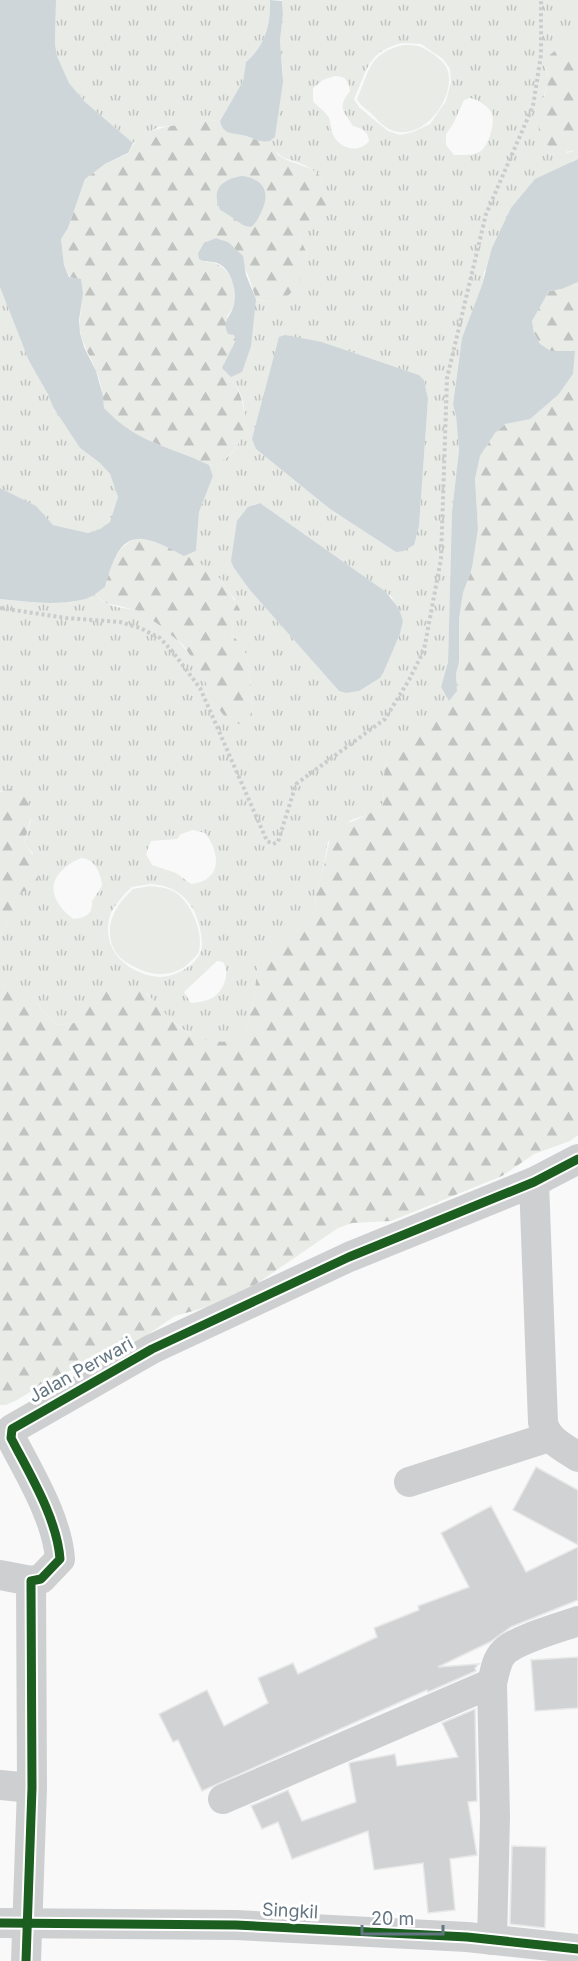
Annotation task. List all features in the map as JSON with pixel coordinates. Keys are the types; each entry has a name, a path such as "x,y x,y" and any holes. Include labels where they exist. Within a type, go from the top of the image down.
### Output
{"street":[{"name":"Jalan Perwari","path":"31,1581 41,1579 58,1562 59,1550 37,1488 11,1438 11,1432 15,1426 172,1339 349,1257 534,1182 578,1159"},
{"path":"534,1182 543,1422 549,1437 578,1457"},
{"path":"409,1482 549,1437"},
{"path":"0,1575 31,1581 32,1788 14,1923 26,1961"},
{"path":"492,1940 495,1816 492,1683 496,1666 504,1652 518,1643 578,1621"},
{"path":"223,1799 492,1683"},
{"path":"0,1785 32,1788"},
{"name":"Singkil","path":"14,1923 236,1925 492,1940 578,1949"}],"path":[{"path":"0,608 66,618 120,622 140,628 160,638 200,688 267,841 273,844 278,842 296,784 385,719 410,680 424,650 441,559 447,378 486,214 533,106 541,55 541,0"}],"green space":[{"path":"56,0 270,0 270,9 266,34 253,56 246,62 243,81 220,121 206,120 188,125 158,127 133,143 85,102 69,83 57,56 55,44"},
{"path":"282,0 578,0 578,41 554,52 545,68 549,80 543,99 567,153 578,150 578,159 572,161 484,272 482,285 462,338 453,403 459,450 452,512 448,662 441,687 449,701 399,744 386,765 383,803 375,812 351,820 328,842 321,879 316,891 315,910 290,937 272,942 258,962 254,998 245,1034 231,1041 217,1043 204,1040 178,1025 147,993 91,999 82,1022 58,1025 27,992 11,986 0,987 0,936 13,912 14,899 24,891 33,853 24,844 31,820 1,790 0,792 0,599 61,603 94,594 111,605 141,612 166,630 188,653 206,680 218,708 252,719 249,666 245,652 231,634 235,599 222,581 206,567 184,556 196,551 199,512 213,476 209,465 229,456 241,437 244,425 245,413 239,391 222,368 235,294 276,301 282,299 293,288 302,273 306,258 306,252 298,234 302,230 323,179 307,166 284,158 270,141 275,137 283,74 280,40","holes":["402,43 421,44 443,59 450,69 451,82 446,101 430,124 400,135 388,131 359,107 354,99 370,63 382,51","335,76 346,80 350,91 344,101 344,112 353,126 366,132 369,141 354,149 338,142 332,132 328,116 313,101 313,88 323,80","470,98 488,108 493,118 487,143 482,150 472,154 454,155 446,145 446,134 464,100","322,342 419,375 424,380 428,399 419,526 396,552 330,509 256,449","260,503 391,596 403,621 400,634 380,678 359,691 346,693 339,691 249,589 234,568 254,504","193,830 205,833 216,857 216,865 209,878 191,884 176,873 152,865 146,854 151,841 177,839 181,834","81,858 94,864 99,872 102,886 92,901 90,913 85,917 73,919 57,902 54,885 62,871","150,884 170,888 186,899 196,915 202,946 190,966 178,973 160,977 137,971 127,966 119,958 109,939 108,928 111,913 132,887","217,961 223,962 226,972 224,983 219,992 208,1000 191,1003 184,992"]},
{"path":"578,41 578,150 564,151 551,147 540,135 539,118 548,82 545,64 556,50"},
{"path":"403,45 421,47 437,57 448,71 449,81 443,103 437,113 419,128 409,132 399,132 384,126 357,99 376,58"},
{"path":"220,121 224,129 230,132 270,141 278,155 316,172 326,186 328,197 324,215 298,234 306,252 306,265 291,293 280,301 256,299 242,263 231,246 224,241 216,238 203,245 198,253 206,262 215,263 223,268 233,282 235,300 227,316 236,340 222,368 230,376 241,397 245,421 239,443 232,452 217,464 209,465 141,437 104,408 99,380 80,331 81,280 70,277 64,265 61,239 68,228 85,179 105,164 128,154 142,136 151,131 195,122","holes":["224,181 240,224 232,215 220,210 218,205"]},
{"path":"578,282 578,1135 570,1141 534,1154 502,1176 391,1221 352,1223 338,1228 249,1289 214,1305 175,1316 144,1337 51,1379 17,1400 0,1405 0,987 11,986 27,992 58,1025 82,1022 89,1001 100,992 137,986 180,1028 201,1039 223,1042 234,1040 245,1034 262,949 272,942 290,937 315,910 316,891 332,830 366,815 383,804 385,771 391,756 407,737 457,691 459,619 463,593 472,568 478,529 475,479 480,456 495,433 505,424 517,421 559,394 573,374 575,351 551,351 540,344 534,333 532,321 549,291 562,289"},
{"path":"0,287 29,361 49,394 53,407 80,448 110,474 118,497 110,523 100,529 88,533 53,525 35,506 0,488"},
{"path":"136,538 157,541 204,566 217,575 233,597 240,610 231,634 245,652 249,666 252,719 240,724 229,722 218,708 198,667 183,645 158,624 136,610 106,603 94,594 105,587 119,552"},
{"path":"13,788 27,800 31,813 24,844 35,859 38,882 36,889 24,891 14,899 13,912 0,936 0,792"},
{"path":"150,886 166,888 182,898 193,915 199,934 200,943 194,958 179,970 166,974 145,972 125,962 118,955 111,941 110,926 118,906 133,889"}],"shaded area":[{"path":"0,0 56,0 55,44 57,56 69,83 85,102 133,143 128,153 105,164 85,179 68,228 61,239 64,265 69,277 81,279 83,293 79,320 80,333 96,371 104,408 141,437 209,465 213,476 199,512 196,551 184,556 153,541 132,540 124,545 117,555 105,587 88,598 75,601 42,603 0,599 0,488 36,506 53,525 88,533 110,522 118,497 110,474 80,448 53,407 29,361 0,287"},
{"path":"270,0 282,1 280,40 283,81 275,137 270,141 259,141 228,132 220,121 243,81 246,62 258,49 266,34"},
{"path":"578,159 578,282 562,289 549,291 532,321 534,333 540,344 551,351 575,351 573,374 559,394 530,419 505,424 495,433 480,456 475,479 478,529 472,568 463,593 459,619 457,691 449,701 441,687 448,662 452,512 459,450 453,404 462,338 482,285 492,248 511,208 535,179"},
{"path":"241,176 254,179 265,191 265,203 251,227 243,225 220,210 217,203 217,191 223,183"},
{"path":"216,238 228,242 243,256 246,275 256,299 251,346 242,372 231,377 222,368 236,340 234,335 228,334 226,326 234,303 233,285 225,269 218,263 199,259 198,253 204,243"},
{"path":"285,335 322,342 419,375 424,380 428,399 419,526 414,545 396,552 330,509 256,449 252,439 279,337"},
{"path":"260,503 386,592 399,609 403,621 400,634 383,673 380,678 359,691 346,693 339,691 249,589 234,568 231,561 237,521 248,507"}],"building":[{"path":"536,1467 578,1490 578,1545 513,1510"},
{"path":"491,1506 526,1572 578,1547 578,1600 511,1627 490,1642 438,1667 479,1664 475,1668 476,1671 428,1692 427,1690 202,1791 178,1740 173,1742 159,1714 207,1690 224,1726 268,1703 258,1678 293,1663 298,1674 377,1637 374,1628 419,1610 418,1606 469,1587 441,1533"},
{"path":"578,1657 578,1708 535,1711 531,1660"},
{"path":"475,1709 477,1801 468,1802 477,1855 450,1859 455,1910 428,1913 423,1863 374,1870 368,1831 292,1859 278,1822 262,1829 251,1806 288,1790 302,1821 356,1802 349,1763 395,1754 397,1766 458,1757 442,1723"},
{"path":"512,1846 546,1847 545,1928 510,1924"}],"cycle path":[{"path":"26,1961 32,1788 31,1581 41,1579 60,1559 54,1528 34,1481 11,1438 12,1429 152,1349 349,1257 534,1182 578,1159"},
{"path":"0,1923 236,1925 467,1937 578,1949"}]}
